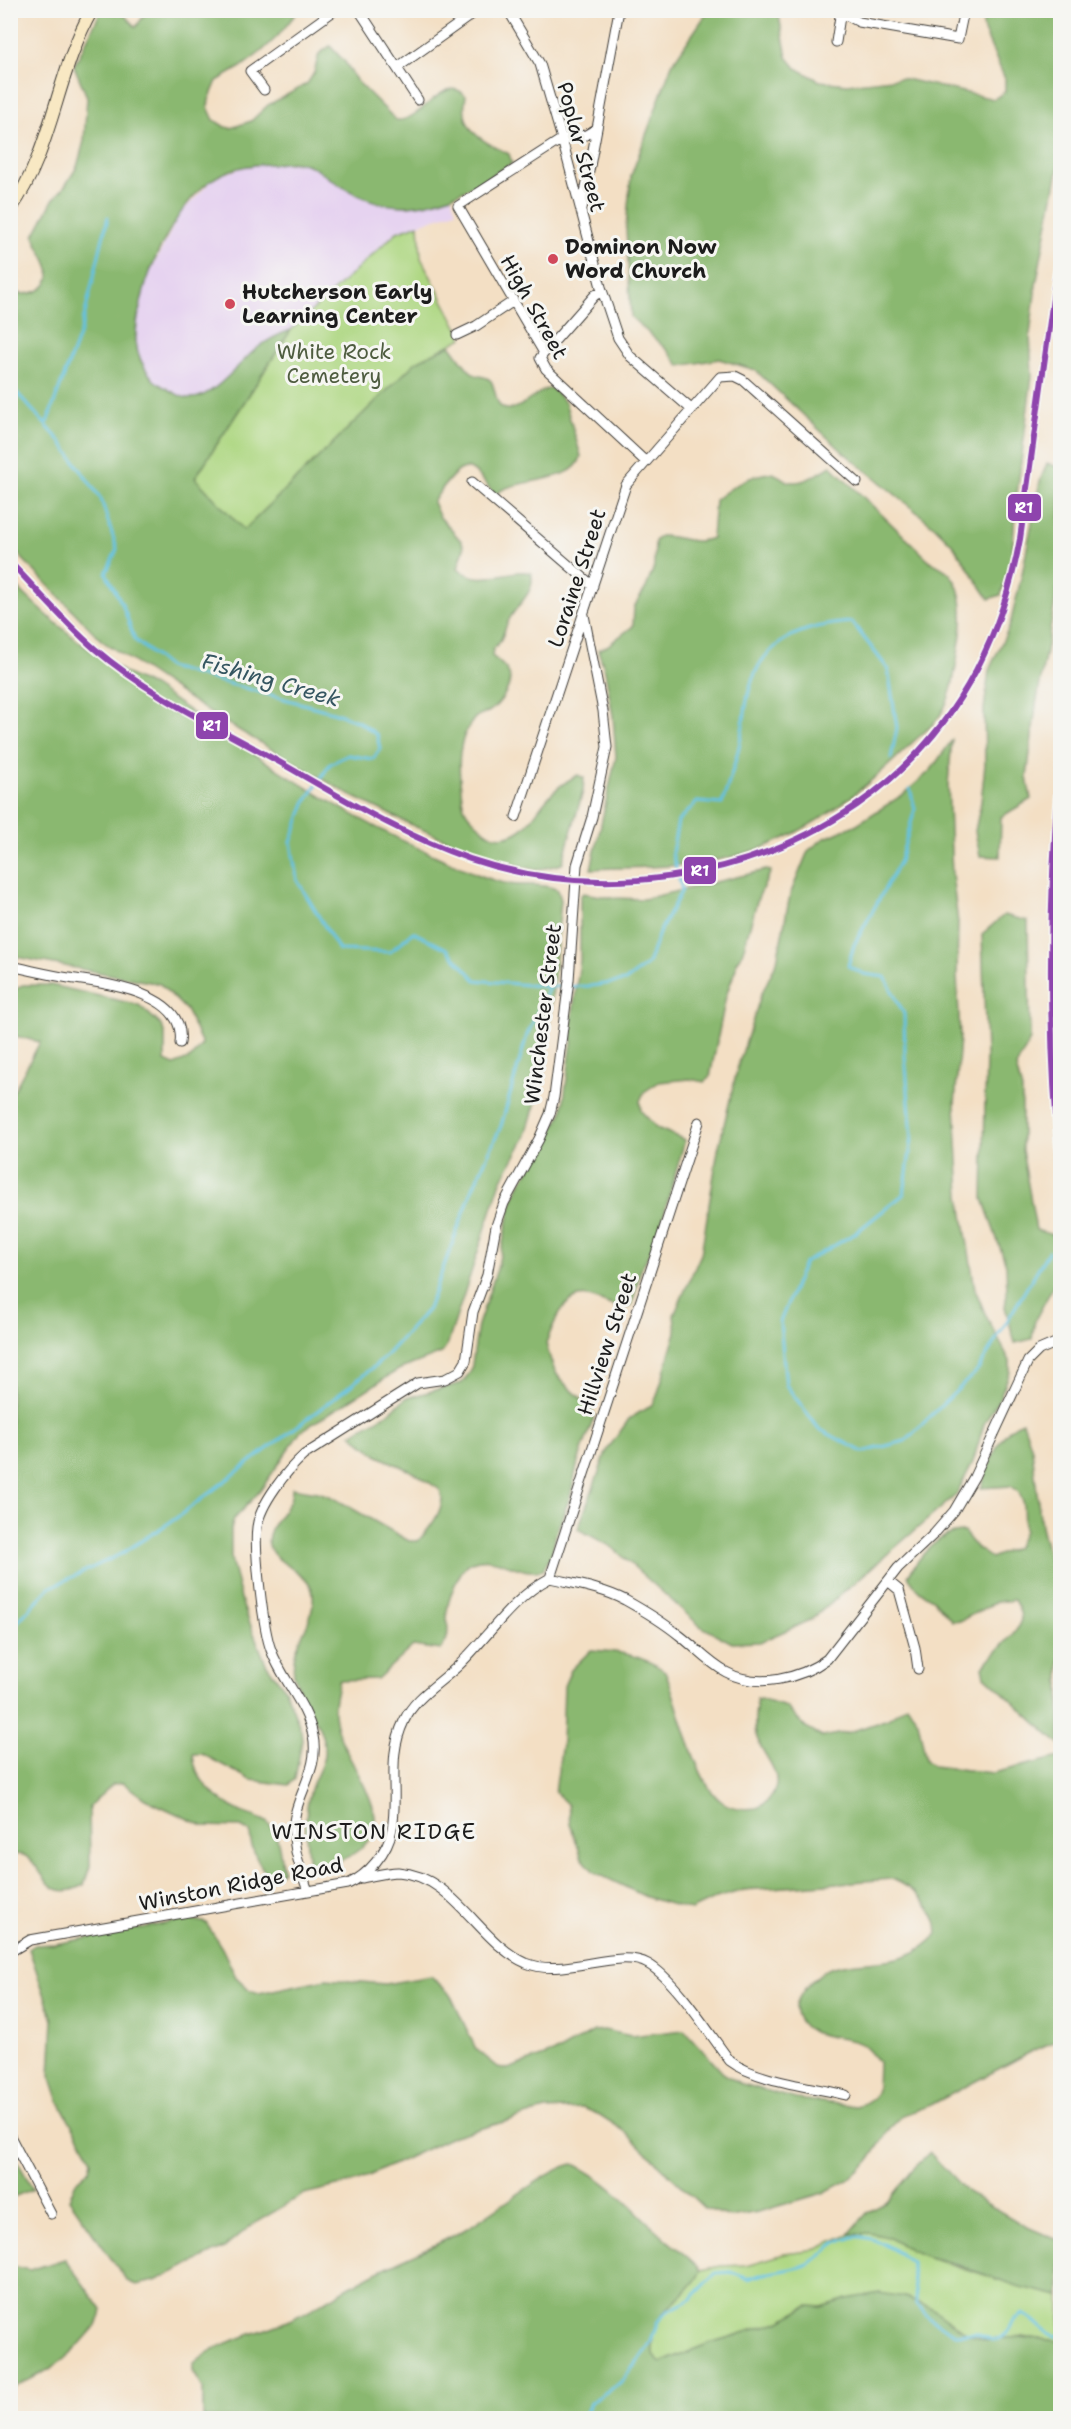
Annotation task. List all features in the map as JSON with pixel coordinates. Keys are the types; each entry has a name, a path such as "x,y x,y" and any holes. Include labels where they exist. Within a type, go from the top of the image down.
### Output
{"main road":[{"path":"10,210 48,134 74,45 92,10"}],"street":[{"path":"264,90 250,71 335,10"},
{"path":"359,10 418,100"},
{"path":"398,67 478,10"},
{"name":"Poplar Street","path":"508,10 540,64 602,292 618,338 630,356 691,409"},
{"path":"581,215 619,10"},
{"path":"836,42 840,11 859,22 957,39 964,10"},
{"path":"562,139 586,135 597,129"},
{"name":"High Street","path":"562,139 458,206 544,354 540,358 546,369 646,462"},
{"path":"544,354 595,295 602,292"},
{"path":"457,335 476,326 512,302"},
{"name":"Loraine Street","path":"516,817 626,485 720,377 735,376 743,380 857,482"},
{"path":"472,482 593,586"},
{"name":"Winchester Street","path":"308,1891 299,1868 294,1835 296,1812 314,1764 314,1736 306,1714 271,1650 266,1627 257,1526 288,1468 304,1455 418,1383 452,1376 460,1371 466,1361 473,1312 487,1275 496,1226 504,1203 550,1114 568,991 577,865 592,817 607,747 603,711 584,615"},
{"path":"10,966 110,984 156,1000 180,1028 180,1043"},
{"name":"Hillview Street","path":"549,1578 699,1122"},
{"path":"549,1578 600,1590 623,1599 679,1634 727,1672 743,1678 762,1681 789,1678 816,1667 827,1659 888,1581 954,1510 974,1477 1028,1360 1039,1350 1060,1341"},
{"name":"Winston Ridge Road","path":"10,1952 30,1940 348,1884 362,1878 382,1854 392,1831 393,1764 396,1743 404,1719 420,1699 459,1665 515,1605 536,1585 549,1578"},
{"path":"888,1581 899,1590 915,1648 918,1669"},
{"path":"362,1878 396,1872 430,1880 494,1942 526,1962 537,1966 567,1967 616,1960 646,1962 659,1971 676,1990 730,2061 739,2068 756,2075 846,2095"},
{"path":"10,2136 51,2214"}],"shaded area":[{"name":"Hutcherson Early Learning Center","path":"303,163 435,202 451,195 456,211 396,232 291,330 279,334 257,348 213,390 194,399 180,396 156,382 147,372 134,345 134,332 147,278 179,215 209,183 221,175 261,164"}],"green space":[{"path":"709,10 778,11 787,57 796,68 820,81 847,84 901,78 994,99 1005,92 1005,79 984,31 981,11 1060,11 1060,160 1036,285 1030,335 1032,376 1016,502 1012,556 1001,595 989,599 953,545 935,527 842,451 755,370 719,359 680,366 667,350 631,317 626,227 631,176 672,64"},
{"path":"101,11 120,11 136,27 147,11 298,11 278,36 261,52 217,81 208,107 214,120 225,127 231,128 251,121 268,105 307,84 314,73 319,54 330,46 345,62 356,80 396,120 406,119 415,114 441,93 458,90 466,96 464,108 469,126 482,139 509,154 512,163 475,185 449,197 408,206 388,205 359,196 312,167 301,163 257,165 224,173 198,192 167,235 146,283 137,320 136,340 140,359 155,381 179,395 192,398 209,392 260,346 291,330 195,478 244,530 416,362 450,345 471,371 491,381 501,407 505,409 516,408 540,392 551,388 565,402 581,456 576,466 556,477 515,485 495,495 475,472 467,468 462,469 448,481 433,502 439,516 462,542 464,548 458,568 476,577 514,572 531,573 532,580 529,592 512,614 493,649 492,656 503,665 510,677 508,688 494,708 474,719 464,735 459,770 464,806 470,816 489,834 506,836 527,825 549,796 560,786 578,775 584,778 583,791 562,864 537,870 495,860 416,827 350,795 218,718 102,641 11,547 11,292 32,293 44,287 48,281 48,266 34,236 53,200 77,167 84,141 87,97 74,66"},
{"name":"White Rock Cemetery","path":"419,224 421,258 463,338 416,362 244,530 195,478 291,330 397,232"},
{"path":"1047,463 1060,468 1060,575 1036,705 1027,777 1031,799 1001,817 1000,857 980,856 975,831 985,764 984,710 989,670 1010,625 1040,481"},
{"path":"831,466 930,561 947,571 954,580 961,599 962,629 953,683 944,709 933,724 850,798 781,840 757,850 714,861 591,869 616,757 613,716 605,671 598,650 633,626 634,607 646,588 654,567 655,541 660,536 692,541 712,538 715,500 748,479 770,473 787,481 799,482"},
{"path":"10,580 59,625 96,654 153,686 291,778 362,820 490,879 509,884 540,885 558,890 561,900 547,1053 542,1082 525,1138 501,1181 447,1346 442,1353 398,1370 301,1431 260,1491 234,1519 231,1529 231,1559 243,1606 266,1664 285,1689 301,1730 302,1740 295,1779 288,1785 251,1780 202,1754 193,1754 194,1764 203,1781 216,1796 241,1812 263,1820 273,1829 283,1870 276,1876 267,1875 261,1865 253,1849 250,1832 241,1827 203,1826 145,1799 123,1783 113,1784 89,1806 90,1866 84,1885 69,1891 57,1889 49,1884 29,1858 21,1854 11,1856 10,1098 40,1042 11,1035 11,993 22,985 51,985 139,1005 160,1024 165,1033 165,1061 174,1065 191,1058 202,1044 186,1010 160,984 11,956"},
{"path":"952,740 948,784 952,874 958,923 957,975 960,1037 955,1105 960,1196 975,1289 986,1316 1010,1361 1010,1372 999,1399 984,1424 973,1462 956,1495 812,1619 760,1642 732,1643 700,1626 612,1547 578,1529 607,1450 629,1419 653,1404 657,1396 676,1332 674,1315 701,1254 718,1150 738,1066 761,995 777,961 790,895 808,851 823,839 857,824 904,794 931,770"},
{"path":"766,870 771,871 758,898 742,954 736,962 726,996 710,1077 704,1082 690,1079 659,1082 644,1092 640,1101 641,1111 657,1128 685,1140 658,1235 640,1272 632,1306 618,1307 594,1298 577,1297 561,1311 546,1343 558,1376 595,1415 578,1462 570,1497 556,1533 552,1552 543,1570 525,1570 490,1560 481,1560 467,1565 458,1577 451,1594 447,1614 448,1635 441,1650 413,1646 377,1679 339,1680 334,1705 338,1733 372,1803 375,1827 367,1842 348,1857 330,1864 309,1866 306,1837 308,1799 323,1759 324,1744 317,1724 297,1684 294,1663 295,1653 311,1615 313,1595 306,1580 273,1553 269,1546 269,1534 289,1502 292,1488 318,1492 332,1497 409,1541 418,1541 436,1517 442,1497 440,1490 415,1473 378,1456 351,1434 389,1413 406,1398 462,1383 471,1371 478,1325 497,1269 512,1203 519,1186 562,1114 580,960 580,897 583,893 614,898 644,899"},
{"path":"1004,915 1028,921 1030,1040 1016,1067 1022,1090 1022,1150 1036,1230 1053,1235 1060,1257 1055,1283 1035,1320 1032,1339 1015,1343 1005,1307 1006,1265 983,1199 986,1054 982,934"},
{"path":"1023,1422 1032,1449 1041,1526 1060,1603 1060,1745 985,1676 983,1667 1020,1623 1020,1614 1014,1600 996,1602 962,1620 952,1621 934,1600 919,1591 908,1576 931,1546 947,1535 964,1532 976,1547 991,1558 1017,1547 1024,1531 1023,1501 1018,1491 1011,1486 981,1488 1001,1441 1014,1426"},
{"path":"591,1650 630,1655 648,1661 665,1671 703,1777 711,1791 721,1801 737,1808 751,1809 763,1805 771,1796 776,1785 775,1772 761,1747 755,1730 757,1698 786,1707 806,1728 822,1737 850,1732 888,1719 907,1705 918,1721 926,1760 933,1766 993,1773 1060,1757 1060,2039 1034,2050 931,2105 903,2115 890,2128 869,2161 848,2180 823,2193 758,2212 730,2217 704,2208 623,2130 600,2115 583,2108 546,2110 454,2136 358,2181 304,2194 253,2224 224,2248 155,2281 136,2285 127,2281 69,2199 76,2182 90,2169 92,2160 59,2102 50,2075 53,2020 29,1949 35,1945 55,1944 191,1919 206,1923 222,1948 236,1977 250,1990 259,1993 326,1979 385,1984 431,1976 450,1994 476,2049 498,2067 508,2069 561,2050 594,2031 604,2030 631,2036 684,2030 723,2073 739,2083 796,2099 856,2106 873,2098 877,2090 878,2062 859,2043 817,2034 803,2025 796,2011 797,2003 800,1995 812,1981 826,1970 847,1964 902,1957 926,1944 938,1933 937,1924 929,1907 916,1893 892,1879 744,1890 716,1898 691,1910 646,1897 594,1872 582,1858 570,1824 568,1805 555,1792 562,1743 564,1686 571,1670"},
{"path":"11,2150 33,2189 10,2198"},
{"path":"930,2153 967,2192 1025,2226 1060,2241 1060,2296 1020,2287 928,2257 888,2237 869,2233 849,2234 867,2213 888,2201 912,2170"},
{"path":"574,2164 609,2186 701,2270 695,2281 666,2310 657,2324 652,2345 653,2352 660,2363 710,2343 779,2322 808,2306 822,2307 847,2299 879,2293 905,2297 930,2307 968,2334 987,2340 1020,2337 1060,2341 1060,2418 203,2418 203,2388 193,2371 193,2364 203,2356 214,2349 297,2316 357,2282 431,2247 479,2220 551,2173"},
{"path":"869,2233 887,2236 923,2255 1010,2283 1060,2296 1060,2341 1020,2337 987,2340 968,2334 930,2307 905,2297 847,2299 822,2307 808,2306 780,2322 710,2343 660,2363 655,2356 652,2341 658,2323 663,2314 690,2287 701,2270 721,2266 747,2265 784,2254 810,2251 849,2234"},
{"path":"65,2259 102,2310 100,2318 94,2328 69,2355 42,2373 11,2389 11,2266 30,2270"}],"waterway":[{"path":"46,425 81,330 108,217"},
{"name":"Fishing Creek","path":"10,385 62,443 101,499 117,549 106,573 123,606 135,640 168,667 336,713 359,722 377,735 380,749 373,759 348,755 330,764 305,803 291,842 297,880 339,950 390,952 413,932 447,949 476,980 549,987 591,986 625,981 648,964 659,933 682,890 672,853 678,821 697,802 722,804 736,758 748,694 757,670 776,646 803,631 852,622 888,669 897,728 891,758"},
{"name":"Fishing Creek","path":"910,789 915,809 900,861 854,945 848,966 864,974 885,977 904,1014 912,1138 904,1194 854,1234 804,1263 780,1322 786,1385 819,1429 863,1452 905,1441 978,1370 1048,1252"},
{"path":"10,1630 49,1588 121,1554 175,1519 345,1390 382,1360 428,1309 473,1188 501,1126 527,1035 549,987"},
{"path":"584,2418 590,2403 621,2382 637,2362 651,2342 658,2321 668,2311 691,2299 716,2273 730,2272 748,2279 799,2267 814,2261 846,2238 876,2240 911,2262 917,2304 930,2319 956,2334 976,2333 999,2340 1007,2333 1015,2319 1022,2314 1032,2319 1049,2334 1060,2336"}],"transit line":[{"name":"R1","path":"10,562 84,639 139,682 350,803 445,850 519,872 568,879 619,881 670,877 719,867 768,852 814,831 857,805 890,780 918,752 944,721 966,689 999,618 1020,539 1060,248"},
{"name":"R1","path":"1060,765 1051,962 1053,1062 1060,1160"}],"place":[{"name":"Dominon Now Word Church","path":"553,259"},
{"name":"Hutcherson Early Learning Center","path":"230,304"}],"district":[{"name":"WINSTON RIDGE","path":"374,1831"}]}
